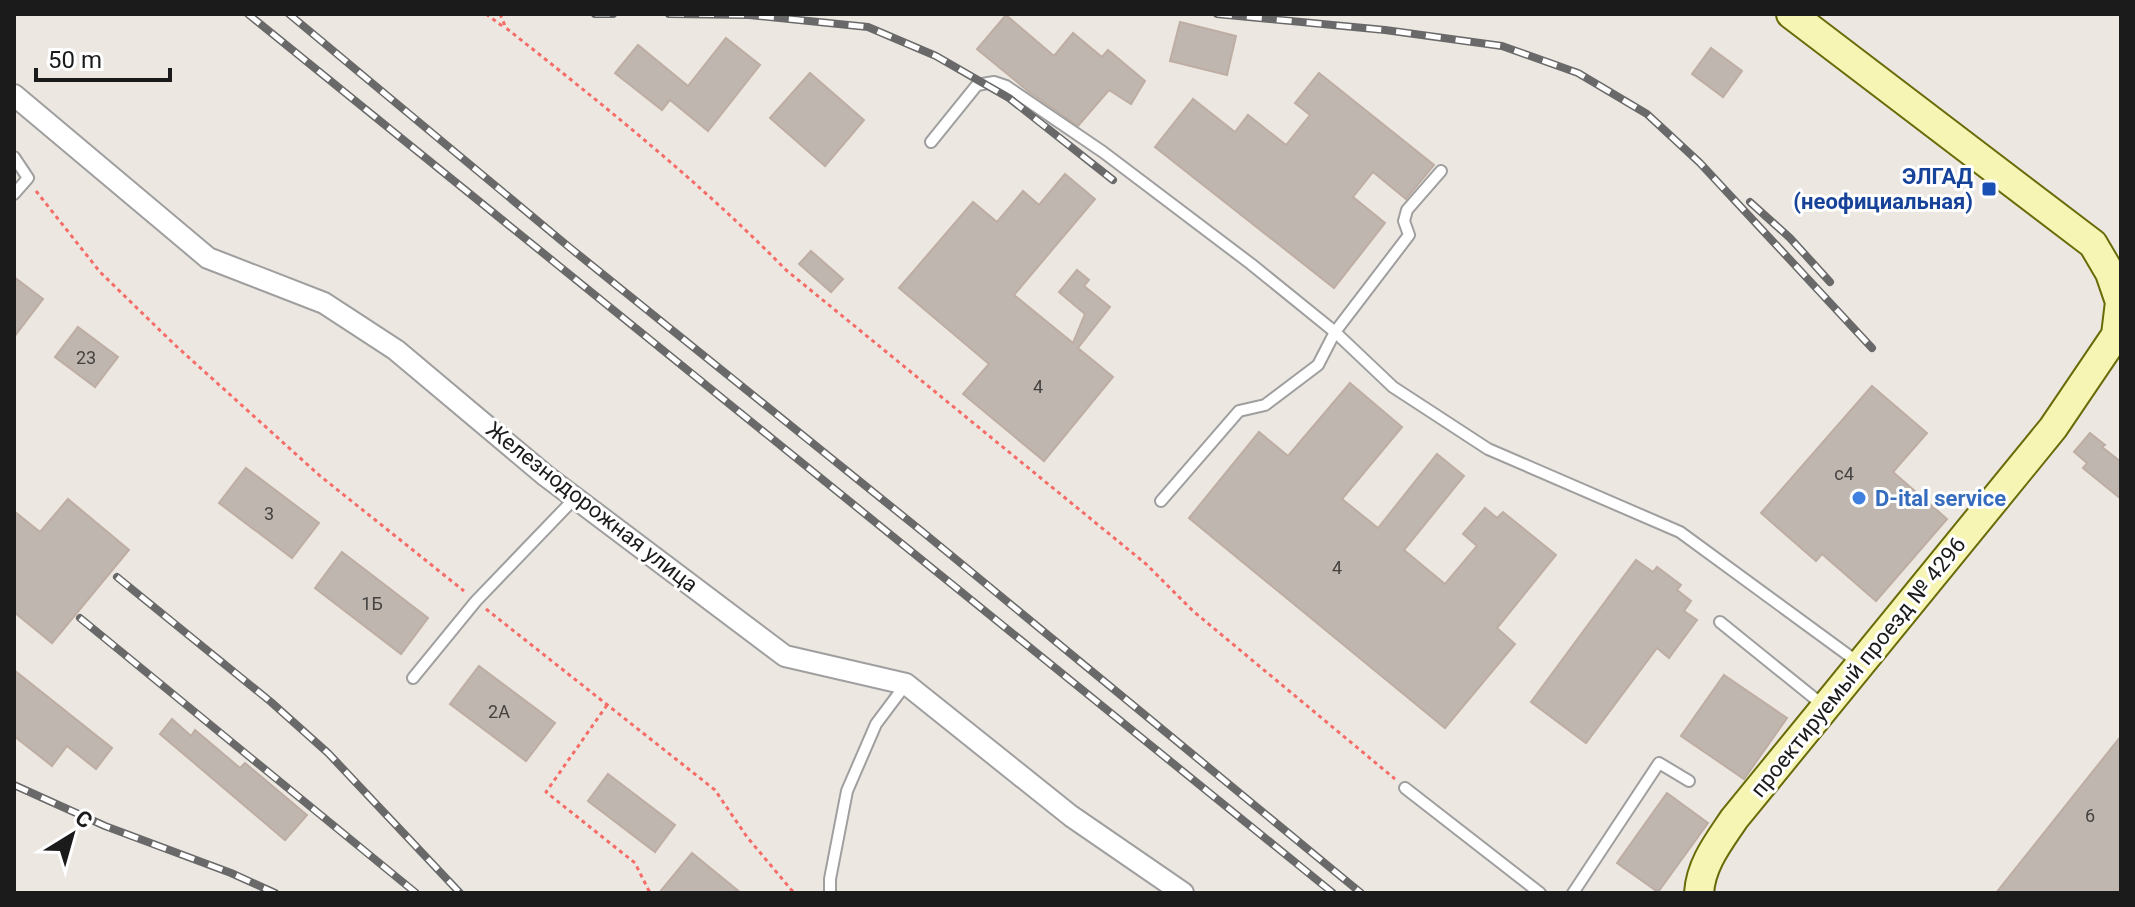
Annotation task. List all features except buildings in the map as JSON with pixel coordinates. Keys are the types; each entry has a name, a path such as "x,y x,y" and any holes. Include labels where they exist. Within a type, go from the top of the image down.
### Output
{"street":[{"path":"1791,14 2093,244 2121,259"},
{"name":"Железнодорожная улица","path":"14,95 208,258 324,303 396,350 575,498 785,656 906,684 1071,816 1183,893"},
{"name":"проектируемый проезд № 4296","path":"1699,893 1700,876 1710,855 1760,785 2053,428 2116,335 2120,302 2110,273 2093,244"}],"lane":[{"path":"931,142 977,85 994,82 1006,86 1103,152 1251,264 1335,332 1393,387 1488,449 1680,532 1861,664"},
{"path":"14,157 28,178 14,194"},
{"path":"1161,501 1239,411 1265,405 1318,365 1335,332 1409,235 1404,221 1407,210 1441,171"},
{"path":"413,678 476,601 575,498"},
{"path":"1720,622 1826,707"},
{"path":"830,893 847,791 876,724 906,684"},
{"path":"1573,893 1659,763 1689,781"},
{"path":"1405,788 1540,893"}],"path":[{"path":"486,14 594,98 755,239 786,270 1146,564 1193,611 1405,788"},
{"path":"500,14 506,28"},
{"path":"28,178 50,211 100,272 175,345 319,475 715,790 747,837 794,893"},
{"path":"607,705 546,792 635,863 650,893"}],"railway":[{"path":"248,14 1333,893"},
{"path":"289,14 569,247 924,533 1361,893"},
{"path":"595,14 613,14"},
{"path":"669,14 749,15 868,27 936,56 1009,98 1113,180"},
{"path":"1217,14 1385,30 1502,46 1578,73 1647,114 1700,163 1872,348"},
{"path":"1750,202 1790,238 1830,282"},
{"path":"117,577 271,702 328,753 460,893"},
{"path":"80,618 416,893"},
{"path":"14,785 105,826 231,873 275,893"}],"place":[{"name":"ЭЛГАД (неофициальная)","path":"1989,189"},
{"name":"D-ital service","path":"1859,498"}]}
